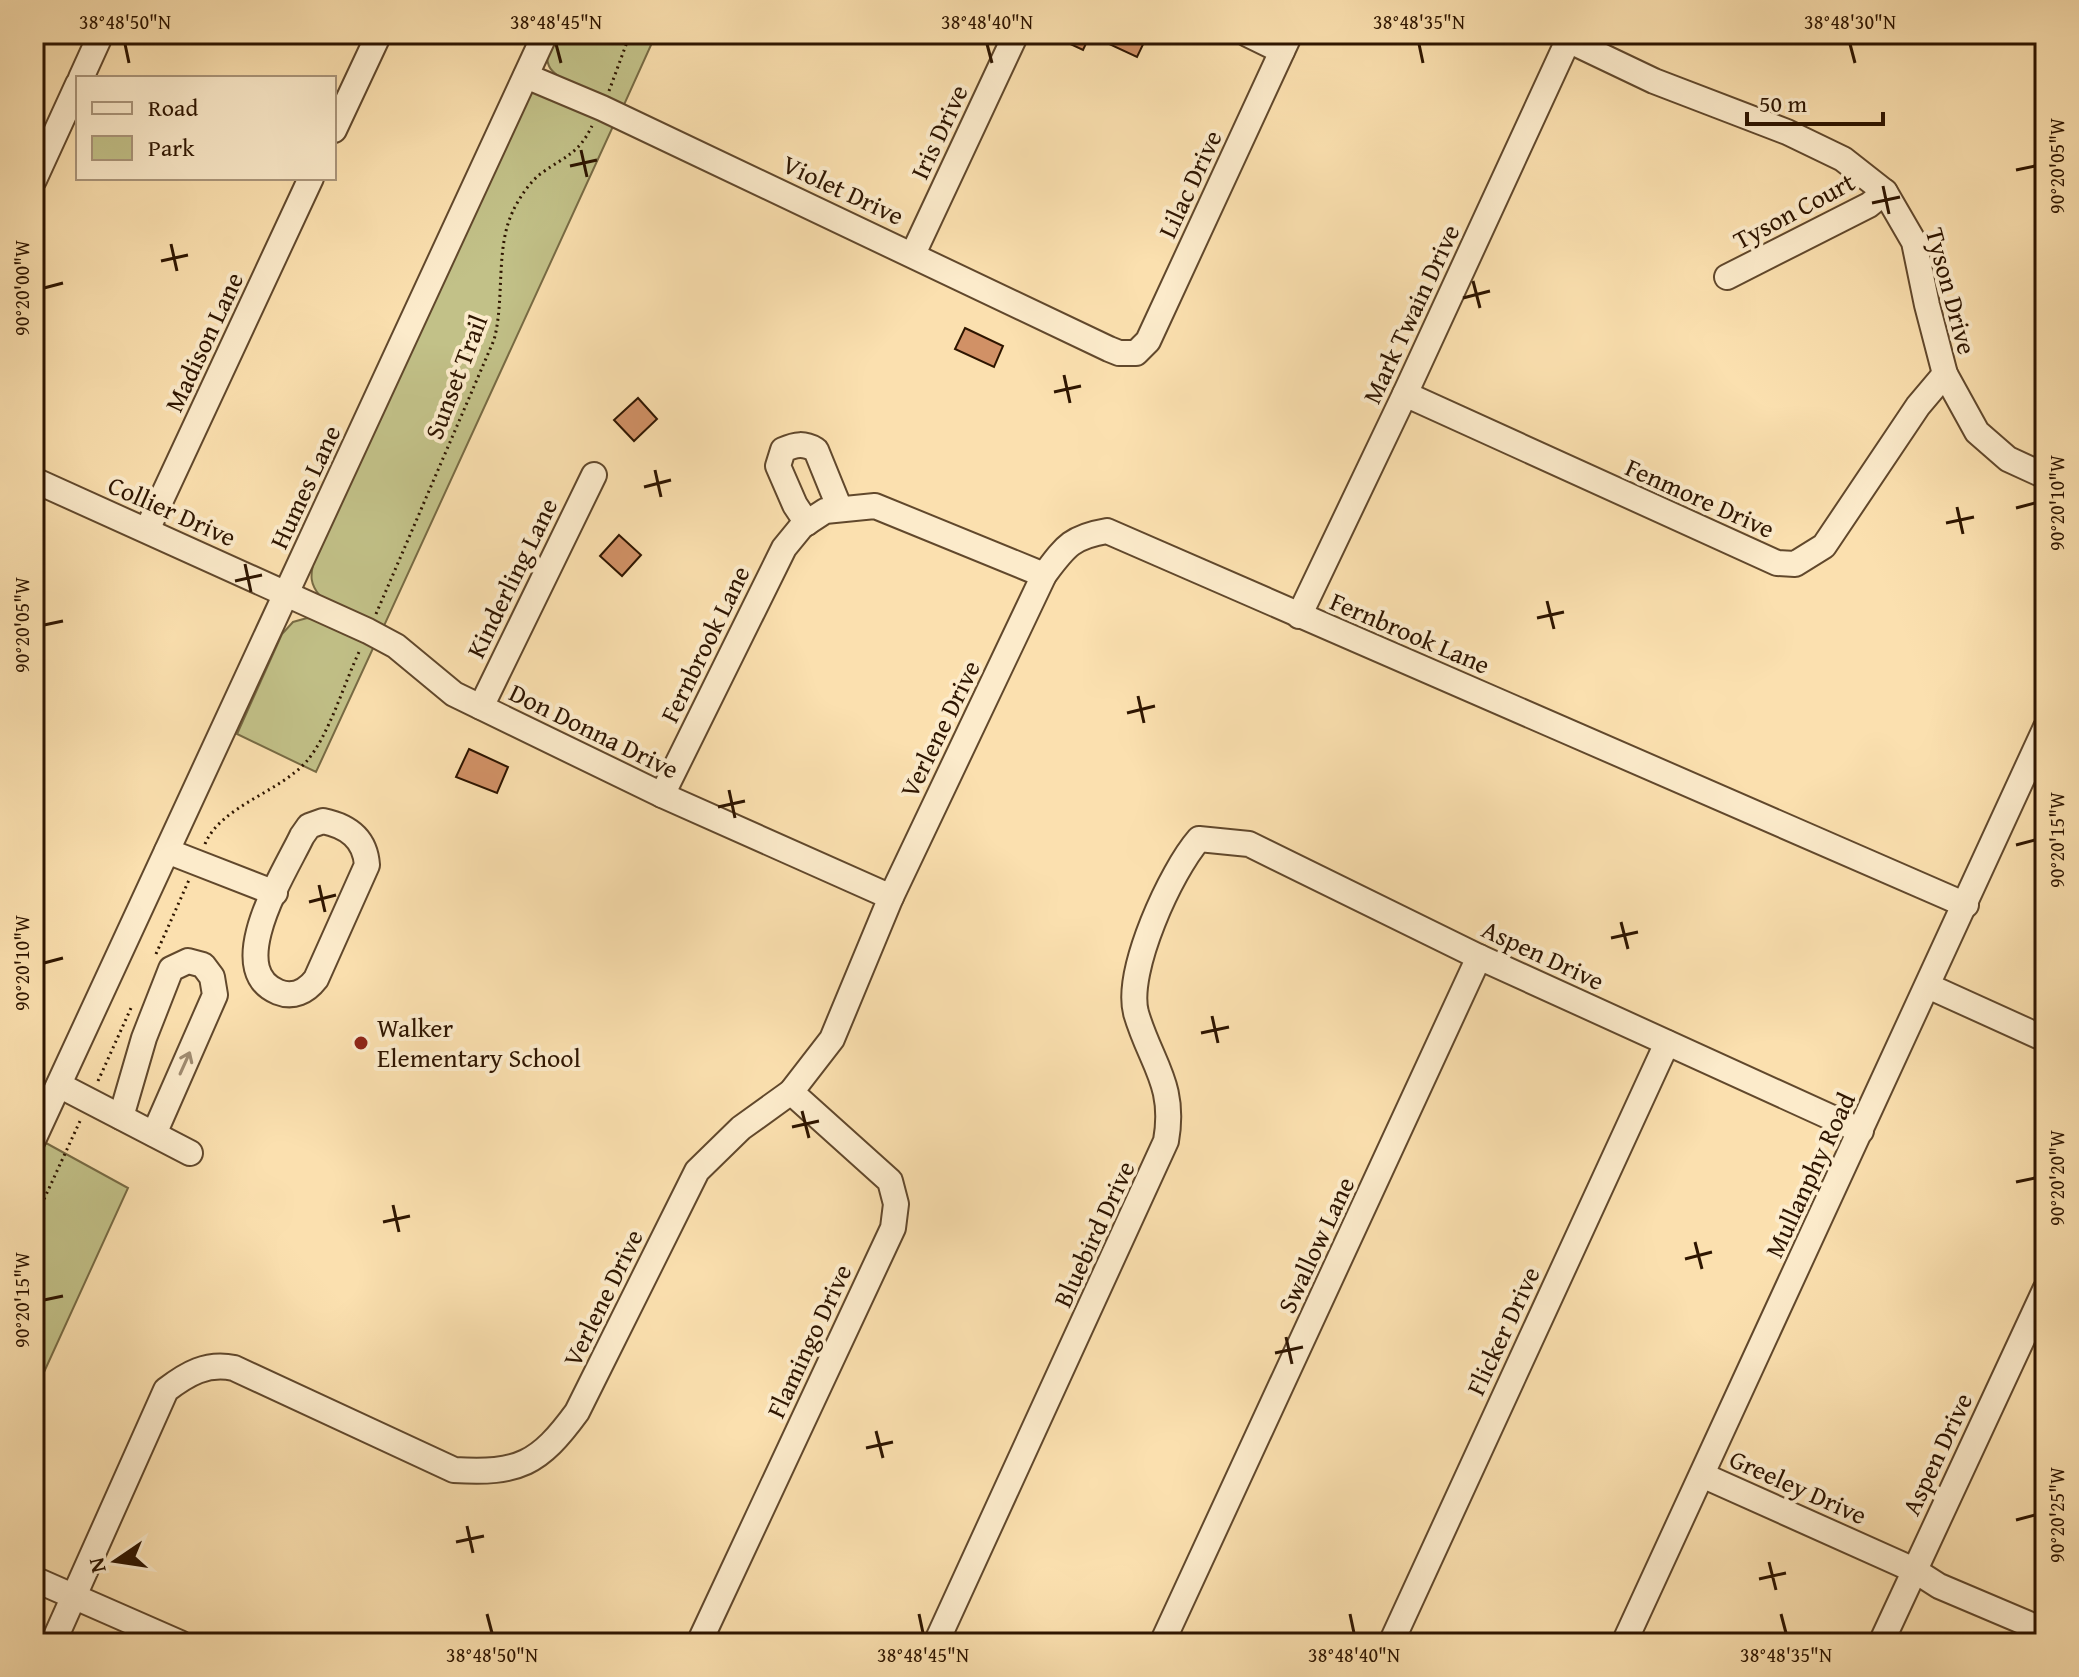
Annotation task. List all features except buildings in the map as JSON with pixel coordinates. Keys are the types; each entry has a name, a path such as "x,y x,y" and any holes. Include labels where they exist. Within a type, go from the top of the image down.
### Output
{"street":[{"path":"82,76 101,34"},
{"path":"336,126 379,34"},
{"name":"Humes Lane","path":"34,1138 545,34"},
{"name":"Iris Drive","path":"913,254 1016,34"},
{"path":"1247,34 1286,42"},
{"name":"Tyson Drive","path":"1570,37 1654,81 1787,132 1843,159 1885,192 1914,242 1945,374 1977,432 2008,459 2045,476"},
{"name":"Mark Twain Drive","path":"1299,616 1570,37"},
{"name":"Lilac Drive","path":"1136,353 1148,341 1286,42"},
{"name":"Violet Drive","path":"526,76 602,108 1109,349 1119,353 1136,353"},
{"path":"34,180 76,88"},
{"name":"Madison Lane","path":"147,530 310,180"},
{"name":"Tyson Court","path":"1727,277 1869,205 1885,192"},
{"name":"Fenmore Drive","path":"1405,394 1777,563 1795,564 1824,546 1918,406 1945,374"},
{"path":"807,523 795,505 778,466 783,450 792,446 801,444 816,450 840,509"},
{"name":"Kinderling Lane","path":"481,707 594,475"},
{"name":"Collier Drive","path":"34,480 286,594"},
{"name":"Fernbrook Lane","path":"662,795 784,548 807,523 825,511 875,506 1044,575 1067,544 1084,535 1107,531 1966,905"},
{"name":"Verlene Drive","path":"53,1643 166,1390 192,1371 222,1365 234,1368 454,1470 482,1472 514,1468 536,1457 557,1440 577,1412 697,1171 741,1128 791,1092 832,1039 891,897 1044,575"},
{"name":"Don Donna Drive","path":"286,594 396,646 454,694 662,795 891,897"},
{"name":"Mullanphy Road","path":"1624,1643 2045,729"},
{"path":"323,821 344,826 363,845 367,865 329,954 308,989 296,994 283,994 271,989 260,978 255,964 261,923 275,893 302,836 316,823 323,821"},
{"name":"Aspen Drive","path":"1199,839 1249,844 1479,957 1861,1131"},
{"name":"Bluebird Drive","path":"936,1643 1166,1141 1170,1116 1165,1087 1136,1010 1135,987 1138,962 1171,881 1186,854 1199,839"},
{"path":"167,851 275,893"},
{"name":"Swallow Lane","path":"1162,1643 1479,957"},
{"path":"121,1117 144,1038 171,969 188,961 203,965 212,977 215,995 154,1134"},
{"path":"1928,986 2045,1039"},
{"name":"Flicker Drive","path":"1391,1643 1667,1043"},
{"path":"59,1085 190,1153"},
{"name":"Flamingo Drive","path":"699,1643 893,1228 896,1204 890,1181 791,1092"},
{"name":"Aspen Drive","path":"1881,1643 2045,1290"},
{"name":"Greeley Drive","path":"1702,1475 1914,1570 1939,1586 2045,1631"},
{"path":"34,1579 180,1643"}],"path":[{"path":"607,97 630,34"},
{"name":"Sunset Trail","path":"373,621 494,340 500,318 504,239 513,211 541,173 575,152 596,119"},
{"path":"208,838 215,827 284,781 311,756 363,643"},
{"path":"34,1221 84,1112"}],"green space":[{"path":"554,34 656,34 623,107 571,84 553,72 547,58"},
{"path":"544,91 615,122 383,628 320,596 312,580 314,561 530,93"},
{"path":"319,619 375,644 316,772 237,734 282,634 293,622"},
{"path":"46,1143 128,1188 34,1394 34,1169"}],"waterway":[{"path":"2041,1604 2045,1594"}],"place":[{"name":"Walker Elementary School","path":"361,1043"}]}
